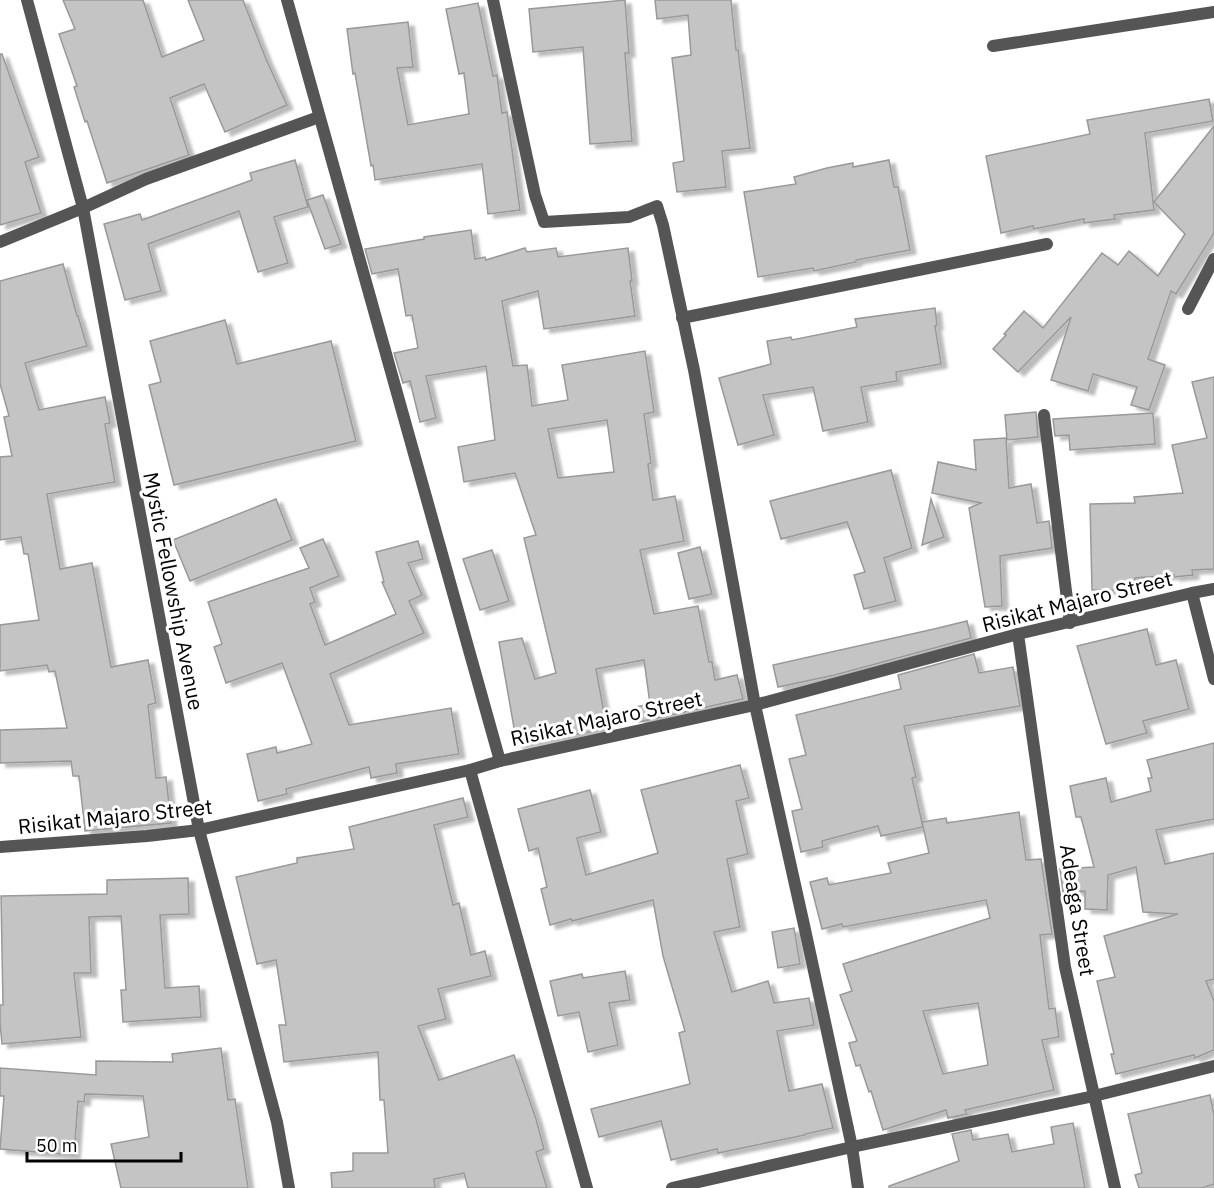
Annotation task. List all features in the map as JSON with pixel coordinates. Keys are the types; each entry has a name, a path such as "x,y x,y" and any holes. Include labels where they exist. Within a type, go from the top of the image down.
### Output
{"street":[{"name":"Mystic Fellowship Avenue","path":"27,0 83,208 199,830 276,1122 289,1188"},
{"path":"287,0 500,761"},
{"path":"493,0 535,195 544,222 629,217 657,206 663,225 694,370 755,705 852,1147 858,1188"},
{"path":"993,46 1214,12"},
{"path":"0,242 146,179 320,117"},
{"path":"682,318 1047,244"},
{"path":"1188,309 1214,259"},
{"path":"1044,415 1070,623"},
{"name":"Risikat Majaro Street","path":"0,847 199,830 755,705 1018,634 1192,593 1214,590"},
{"path":"1192,593 1214,679"},
{"name":"Adeaga Street","path":"1018,634 1065,967 1115,1188"},
{"path":"470,770 587,1188"},
{"path":"672,1188 852,1147 1095,1096 1214,1066"}],"building":[{"path":"63,0 143,0 162,57 204,40 188,0 243,0 287,105 225,132 204,84 170,98 189,155 107,183 87,121 85,122 74,87 77,86 59,34 75,29"},
{"path":"625,0 629,53 625,53 632,141 590,144 583,47 533,52 529,9"},
{"path":"655,0 731,0 750,148 722,151 726,187 677,192 673,163 684,161 672,58 691,55 688,15 657,19"},
{"path":"478,3 493,76 497,75 502,113 507,112 520,210 488,214 482,164 375,180 355,73 353,74 347,29 408,22 413,67 397,68 408,125 469,114 464,73 459,74 446,9"},
{"path":"0,54 2,54 39,157 25,162 41,213 0,225"},
{"path":"1209,99 1213,121 1145,133 1154,210 1114,215 1115,219 1084,223 1084,219 1001,233 986,156 1090,134 1087,120"},
{"path":"1214,126 1214,233 1176,294 1171,291 1148,359 1165,365 1149,410 1131,405 1137,387 1093,374 1088,391 1051,380 1071,317 1018,372 993,349 1024,311 1043,328 1102,253 1118,265 1129,251 1158,276 1185,234 1154,202"},
{"path":"295,160 308,207 274,217 288,263 258,272 239,211 148,244 161,291 125,300 104,224 140,214 142,220 252,180 250,173"},
{"path":"889,160 894,187 898,187 910,250 814,271 813,268 758,277 744,192 796,184 794,177 827,168 853,163 853,167"},
{"path":"323,195 341,244 325,249 307,200"},
{"path":"471,230 475,259 485,257 486,260 525,248 527,252 556,248 558,257 628,248 635,316 544,329 538,291 502,301 513,366 527,365 532,406 568,400 562,365 645,351 654,412 644,414 651,463 648,464 653,500 675,496 684,541 640,550 654,614 698,606 709,662 712,662 715,680 737,675 743,699 639,722 635,707 650,704 644,660 596,669 607,729 517,745 499,642 522,638 535,679 556,673 524,538 536,535 515,473 464,482 458,447 495,440 486,366 426,376 436,418 420,422 410,381 403,383 394,353 418,348 412,315 406,316 398,269 372,274 365,249 424,239 424,237","holes":["607,420 614,472 558,478 548,429"]},
{"path":"63,264 87,346 25,363 39,410 105,397 110,423 105,424 115,482 47,494 60,569 92,563 111,667 148,660 156,703 148,705 156,778 166,777 171,823 85,831 79,776 73,776 71,761 0,763 0,730 67,728 55,671 49,672 47,665 0,671 0,625 39,620 28,554 24,554 21,537 0,540 0,457 12,456 4,417 9,416 0,384 0,281"},
{"path":"935,308 937,325 935,326 941,364 896,372 897,381 861,387 868,422 823,431 813,387 763,395 774,435 738,445 719,378 771,364 767,341 791,337 792,340 857,327 855,319"},
{"path":"225,320 237,364 331,341 356,441 174,485 149,385 161,382 150,341"},
{"path":"1214,377 1214,569 1192,570 1193,575 1135,578 1135,590 1092,590 1090,504 1135,503 1134,497 1183,493 1172,445 1207,438 1192,382"},
{"path":"1036,412 1038,437 1007,440 1005,415"},
{"path":"1153,413 1155,444 1070,450 1069,435 1055,436 1053,419"},
{"path":"1006,438 1009,488 1031,484 1037,523 1049,521 1052,548 1000,556 1002,606 985,607 969,508 981,503 932,493 938,462 976,470 974,440"},
{"path":"891,470 912,548 884,558 896,601 864,609 854,575 865,572 847,522 781,539 770,501"},
{"path":"276,499 292,540 190,581 173,540"},
{"path":"931,499 944,537 922,545"},
{"path":"323,539 339,576 310,588 315,602 310,604 325,645 396,614 382,582 384,582 376,552 418,541 423,559 408,563 422,595 409,601 424,633 330,674 349,725 451,708 459,754 396,764 397,773 371,778 369,767 286,789 287,794 258,801 247,754 276,747 277,753 312,744 282,663 226,683 214,647 222,644 208,602 309,568 300,548"},
{"path":"700,547 712,594 689,599 678,553"},
{"path":"492,550 509,601 480,610 463,559"},
{"path":"967,621 971,638 835,675 778,687 773,665"},
{"path":"1147,629 1156,665 1176,660 1189,709 1143,721 1147,733 1106,744 1077,646"},
{"path":"974,654 979,673 1013,667 1020,706 904,726 916,777 912,778 923,827 881,836 878,826 822,841 823,847 801,852 792,811 802,809 789,759 806,755 796,715 901,689 898,675"},
{"path":"1214,743 1214,819 1156,830 1165,864 1214,853 1214,979 1206,981 1214,1001 1214,1050 1195,1058 1194,1055 1116,1074 1111,1054 1114,1054 1097,981 1115,977 1104,936 1178,914 1143,912 1136,867 1108,875 1107,910 1085,909 1085,891 1063,892 1060,869 1094,867 1081,817 1076,817 1070,786 1106,778 1111,802 1151,791 1148,778 1152,778 1147,760"},
{"path":"740,765 749,798 736,801 748,854 727,859 740,927 714,932 732,992 768,981 774,1003 809,998 814,1025 777,1031 789,1091 822,1084 833,1128 718,1153 717,1149 671,1160 661,1121 599,1137 591,1109 690,1084 679,1033 685,1031 663,956 653,900 550,925 541,889 547,887 538,848 529,851 518,809 590,790 601,832 577,838 586,875 658,853 641,790"},
{"path":"463,798 468,817 434,825 453,905 459,903 471,955 485,951 491,976 438,989 446,1019 418,1026 439,1080 514,1055 544,1149 536,1152 547,1188 468,1188 464,1173 434,1179 435,1188 332,1188 331,1173 353,1171 353,1153 388,1153 384,1100 380,1100 378,1052 284,1062 279,1025 286,1025 276,960 257,964 236,877 297,863 297,858 354,849 349,827"},
{"path":"1019,812 1026,860 1041,859 1052,934 1040,935 1049,1009 1055,1008 1059,1037 1042,1040 1054,1090 965,1110 967,1114 948,1118 946,1110 883,1130 871,1091 869,1092 860,1065 856,1066 849,1043 857,1041 840,995 852,991 843,964 990,918 986,900 822,929 810,882 827,878 829,885 891,873 888,863 929,853 922,822 946,818 947,823","holes":["978,1003 988,1065 943,1074 923,1011"]},
{"path":"188,878 189,914 160,915 165,988 199,986 201,1017 123,1022 121,990 126,990 121,916 89,917 91,973 74,973 81,1037 2,1044 0,1023 0,1005 3,1005 1,896 107,894 107,880"},
{"path":"794,928 800,964 778,968 772,932"},
{"path":"625,971 630,1000 609,1003 618,1045 588,1052 579,1012 558,1016 550,981 582,974 583,978"},
{"path":"221,1048 228,1100 235,1099 248,1188 121,1188 111,1144 149,1137 143,1096 85,1094 84,1102 78,1101 74,1155 0,1149 4,1096 0,1096 0,1068 96,1075 96,1061 173,1062 172,1054"},
{"path":"1210,1095 1214,1115 1214,1184 1202,1188 1139,1188 1135,1175 1142,1173 1128,1114"},
{"path":"1073,1123 1085,1188 889,1188 889,1186 959,1161 952,1134 971,1130 973,1140 1008,1134 1012,1152 1054,1144 1051,1127"}]}
